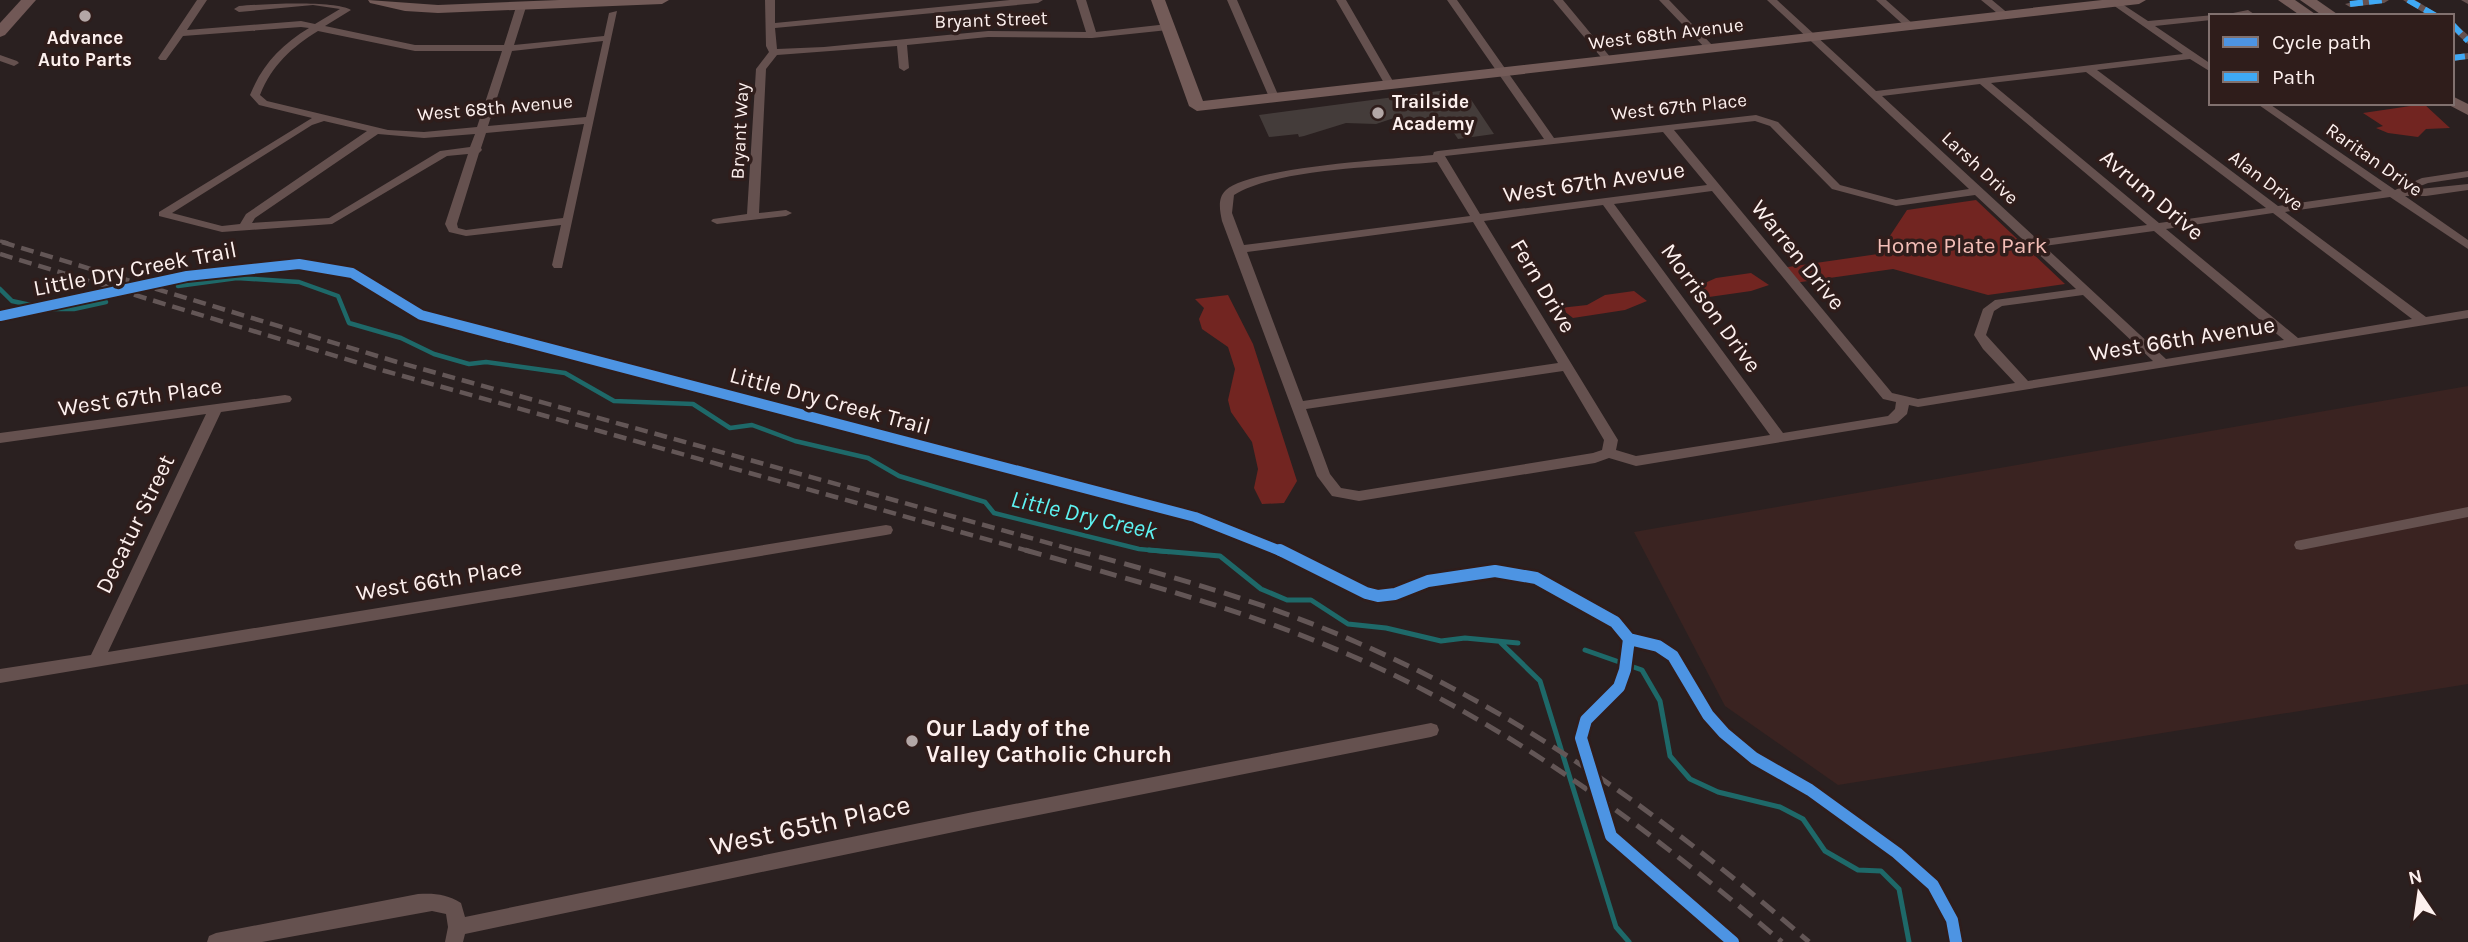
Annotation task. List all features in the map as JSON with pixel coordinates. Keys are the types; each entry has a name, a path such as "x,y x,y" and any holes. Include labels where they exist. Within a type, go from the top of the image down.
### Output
{"main road":[{"path":"0,14 13,0"},
{"path":"0,32 29,0"}],"street":[{"path":"163,58 202,0"},
{"path":"374,0 405,8 427,9 660,0"},
{"path":"770,0 774,52"},
{"path":"771,26 1038,0"},
{"path":"1081,0 1092,35"},
{"path":"1158,0 1168,27"},
{"path":"1232,0 1275,97"},
{"path":"1341,0 1389,83"},
{"path":"1452,0 1550,141"},
{"path":"1558,0 1608,60"},
{"path":"1664,0 1710,48"},
{"name":"Larsh Drive","path":"1772,0 2163,363"},
{"path":"1881,0 1910,26"},
{"path":"1986,0 2005,15"},
{"name":"West 68th Avenue","path":"1168,27 1197,106 2139,0"},
{"path":"2285,0 2308,14"},
{"path":"2307,0 2330,14"},
{"path":"2350,4 2384,0"},
{"path":"2409,0 2434,14"},
{"path":"225,29 242,4 313,2 343,7 346,10 318,28"},
{"path":"2116,3 2209,68"},
{"path":"521,7 510,48 451,224 453,230 467,233 567,220"},
{"path":"558,265 614,13"},
{"path":"2147,24 2209,17"},
{"path":"180,33 290,24 415,48 510,48 608,38"},
{"path":"2454,26 2468,41"},
{"name":"Bryant Street","path":"774,52 1011,33 1092,35 1168,27"},
{"name":"West 68th Avenue","path":"318,28 292,42 275,57 259,82 255,95 263,103 376,130 424,135 589,120"},
{"path":"902,42 904,68"},
{"name":"Bryant Way","path":"753,217 761,69 774,52"},
{"path":"1874,94 2192,56"},
{"path":"0,58 14,63 0,65"},
{"name":"Alan Drive","path":"2088,68 2423,321"},
{"name":"Avrum Drive","path":"1982,81 2295,342"},
{"name":"Raritan Drive","path":"2264,105 2468,245"},
{"path":"323,118 308,123 163,214 222,229 332,221 444,153 477,150"},
{"name":"West 67th Place","path":"1240,249 1225,207 1228,194 1237,186 1267,177 1756,118 1774,124 1836,187 1896,203 1979,191"},
{"name":"Warren Drive","path":"1666,128 1888,396 1903,402"},
{"path":"244,228 250,216 376,130"},
{"name":"Fern Drive","path":"1439,156 1566,366 1610,447"},
{"path":"2391,193 2426,180 2468,174"},
{"name":"West 67th Avevue","path":"1240,249 1716,187"},
{"path":"2037,244 2391,193 2426,193 2468,187"},
{"name":"Morrison Drive","path":"1607,202 1780,439"},
{"path":"717,221 786,214"},
{"path":"1240,249 1324,476 1337,492 1359,496 1595,458 1610,447 1636,461 1780,439 1892,420 1902,411 1903,402"},
{"path":"2024,385 1980,335 1989,309 1999,303 2086,291"},
{"name":"West 66th Avenue","path":"1903,402 1918,403 2468,314"},
{"path":"1298,407 1566,366"},
{"name":"West 67th Place","path":"0,438 285,399"},
{"name":"Decatur Street","path":"96,660 216,408"},
{"path":"2301,545 2468,512"},
{"name":"West 66th Place","path":"0,676 886,530"},
{"name":"West 65th Place","path":"216,942 418,903 449,904 454,908 455,934 973,820 1431,730"}],"shaded area":[{"path":"2468,386 2468,684 1838,785 1725,706 1634,532"}],"green space":[{"path":"2425,105 2450,128 2426,129 2418,137 2388,133 2376,128 2383,126 2363,113"},
{"name":"Home Plate Park","path":"1976,200 2065,284 1988,295 1893,269 1794,283 1781,268 1878,254 1907,210"},
{"path":"1751,273 1769,285 1751,291 1709,297 1696,287 1716,278"},
{"path":"1634,291 1647,301 1625,310 1573,318 1560,308 1587,305 1605,295"},
{"path":"1228,295 1253,344 1297,481 1284,503 1262,504 1254,488 1258,469 1252,442 1231,412 1228,400 1235,369 1228,347 1202,329 1199,319 1204,308 1195,299"}],"building":[{"name":"Trailside Academy","path":"1447,90 1451,97 1468,95 1494,134 1458,139 1452,130 1444,131 1431,121 1404,122 1400,116 1376,124 1346,123 1299,137 1298,134 1269,137 1259,115"}],"waterway":[{"name":"Little Dry Creek","path":"178,286 237,278 299,282 338,296 349,323 401,338 434,354 469,364 486,362 565,373 614,401 693,404 730,428 752,425 795,441 868,458 899,476 985,502 994,513 1149,550"},
{"name":"Little Dry Creek","path":"0,289 12,301 49,309 74,309 106,302"},
{"name":"Little Dry Creek","path":"1149,550 1220,556 1261,589 1287,600 1311,600 1348,624 1386,628 1441,641 1465,638 1518,643"},
{"name":"Little Dry Creek","path":"1149,550 1169,552"},
{"path":"1501,643 1540,681 1616,927 1629,942"},
{"name":"Little Dry Creek","path":"1585,650 1642,670 1660,701 1670,756 1690,779 1718,792 1780,807 1803,819 1825,851 1858,870 1881,871 1899,889 1909,942"}],"railway":[{"path":"0,241 8,243"},
{"path":"2,242 397,362 1081,552"},
{"path":"0,254 385,371 1032,552"},
{"path":"1025,550 1190,597 1272,624 1352,656 1411,684 1524,747 1578,783 1682,860 1782,942"},
{"path":"1074,550 1287,614 1419,671 1480,703 1538,737 1649,813 1809,942"}],"marked path":[{"path":"2350,4 2384,0"},
{"path":"2408,0 2432,14"},
{"path":"2454,26 2468,41"},
{"path":"2454,58 2468,56"}],"cycle path":[{"name":"Little Dry Creek Trail","path":"0,316 187,276 299,264 352,273 421,315 1195,517 1276,548 1366,593 1378,596 1395,594 1428,581 1495,571 1536,578 1615,622 1629,639 1658,646 1673,656 1708,715 1724,733 1754,758 1810,790 1897,853 1933,885 1952,920 1956,942"},
{"path":"1629,639 1625,670 1619,687 1590,714 1582,728 1581,738 1611,836 1733,942"}],"place":[{"name":"Advance Auto Parts","path":"85,16"},
{"name":"Trailside Academy","path":"1378,113"},
{"name":"Our Lady of the Valley Catholic Church","path":"912,741"}]}
